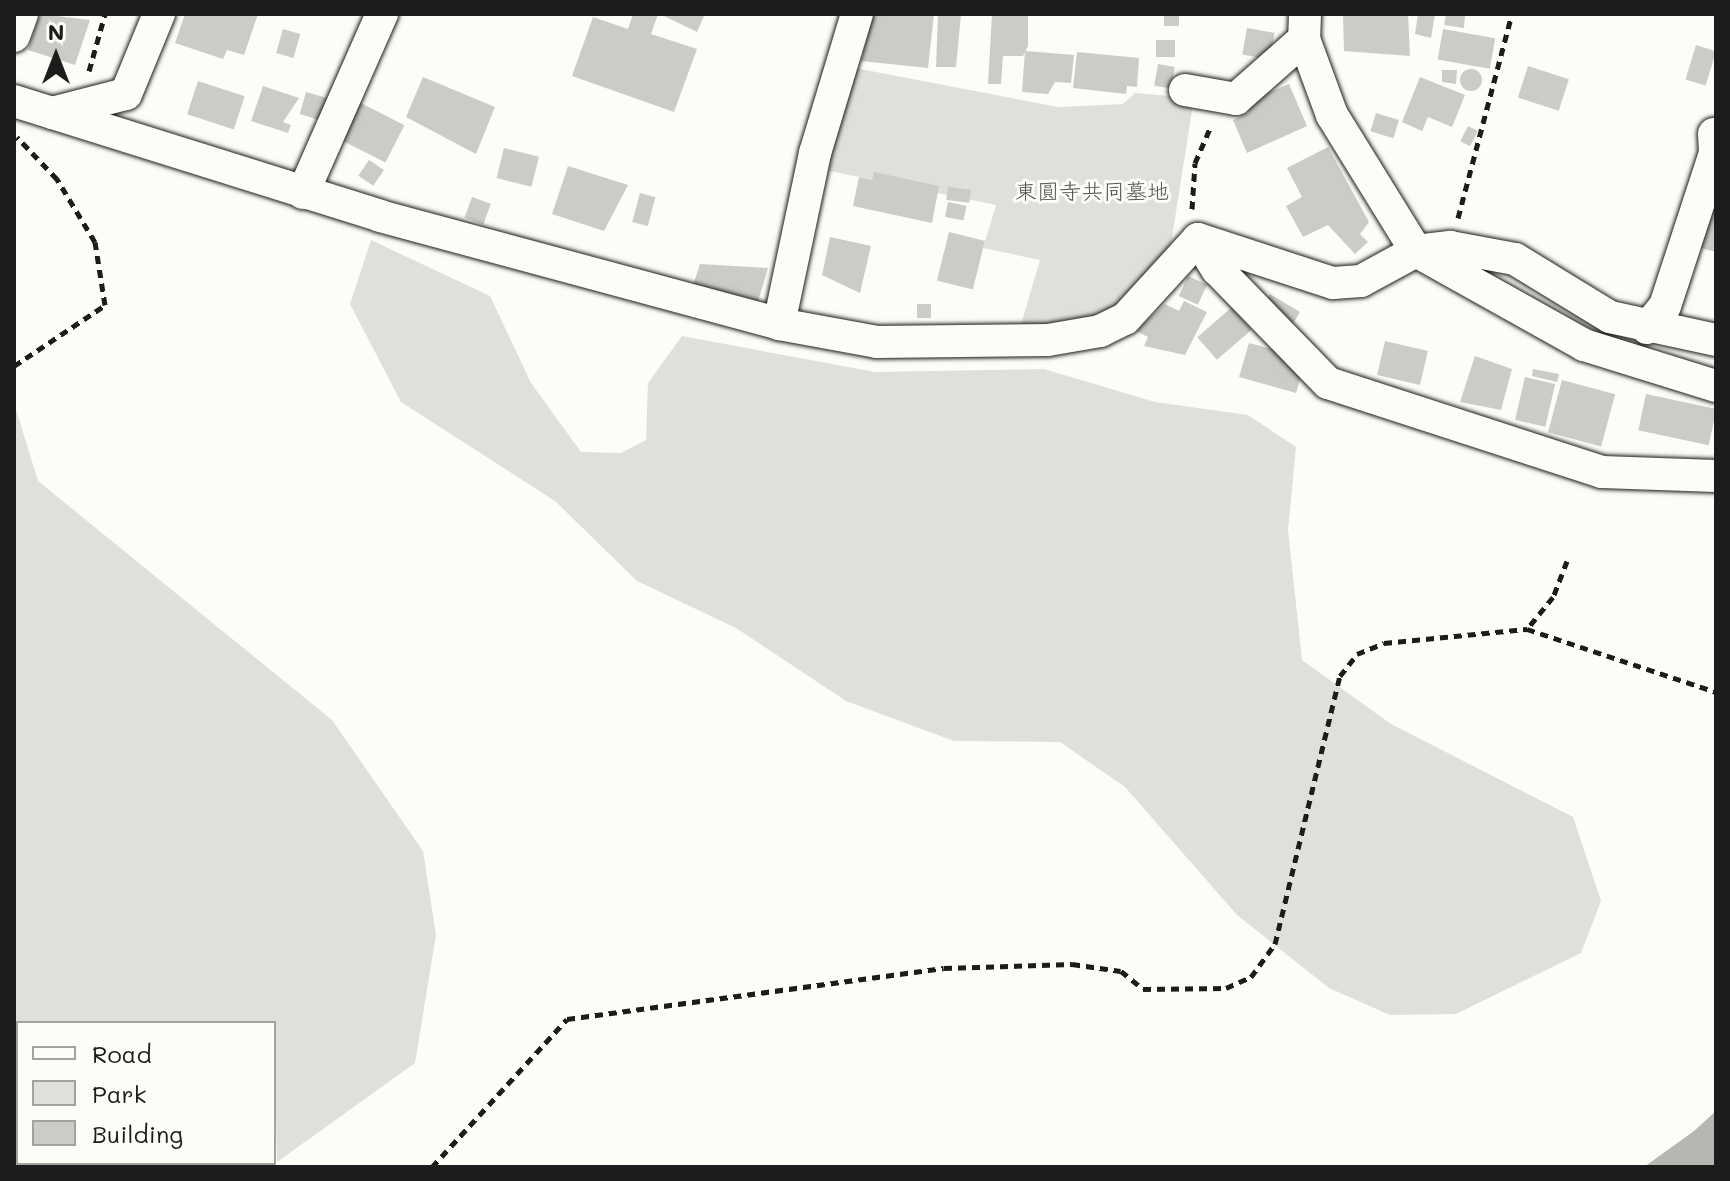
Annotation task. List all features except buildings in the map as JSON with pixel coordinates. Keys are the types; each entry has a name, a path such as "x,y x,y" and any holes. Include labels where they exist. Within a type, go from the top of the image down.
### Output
{"street":[{"path":"14,36 22,14"},
{"path":"44,115 126,94 159,14"},
{"path":"303,193 382,14"},
{"path":"779,324 815,153 857,14"},
{"path":"1185,90 1236,99 1304,27 1332,115 1416,251 1584,345 1716,386"},
{"path":"14,101 44,115 113,130 303,193 624,269 779,324 877,342 1074,337 1125,319 1198,239"},
{"path":"1647,328 1665,306 1715,153 1714,134"},
{"path":"1198,239 1333,283 1361,281 1416,251 1450,247 1515,259 1610,317 1647,328 1716,340"},
{"path":"1198,239 1217,269 1328,383 1602,472 1716,476"}],"path":[{"path":"78,107 105,14"},
{"path":"1454,234 1512,14"},
{"path":"1198,239 1195,163 1220,115"},
{"path":"14,134 57,179 95,242 105,305 14,366"},
{"path":"1527,629 1553,597 1567,561"},
{"path":"432,1167 567,1019 944,968 1072,964 1121,971 1143,989 1226,988 1251,977 1275,944 1340,676 1357,654 1384,643 1527,629 1716,692"}],"green space":[{"name":"東圓寺共同墓地","path":"855,68 1058,107 1123,104 1135,93 1194,98 1170,250 1121,309 1094,324 1019,331 1040,260 983,248 996,205 825,170"},
{"path":"371,240 490,296 531,383 581,452 621,453 646,440 648,383 682,336 875,372 1044,369 1155,402 1248,415 1296,447 1288,530 1302,660 1391,724 1573,817 1601,901 1581,953 1456,1014 1390,1015 1329,988 1237,915 1125,787 1060,742 954,741 846,701 736,628 637,581 555,501 401,402 350,304"},
{"path":"14,403 38,481 332,720 423,851 436,935 415,1063 277,1162 276,1021 16,1021 14,1089"}],"shaded area":[{"path":"1716,1111 1716,1167 1644,1167 1694,1131"}]}
